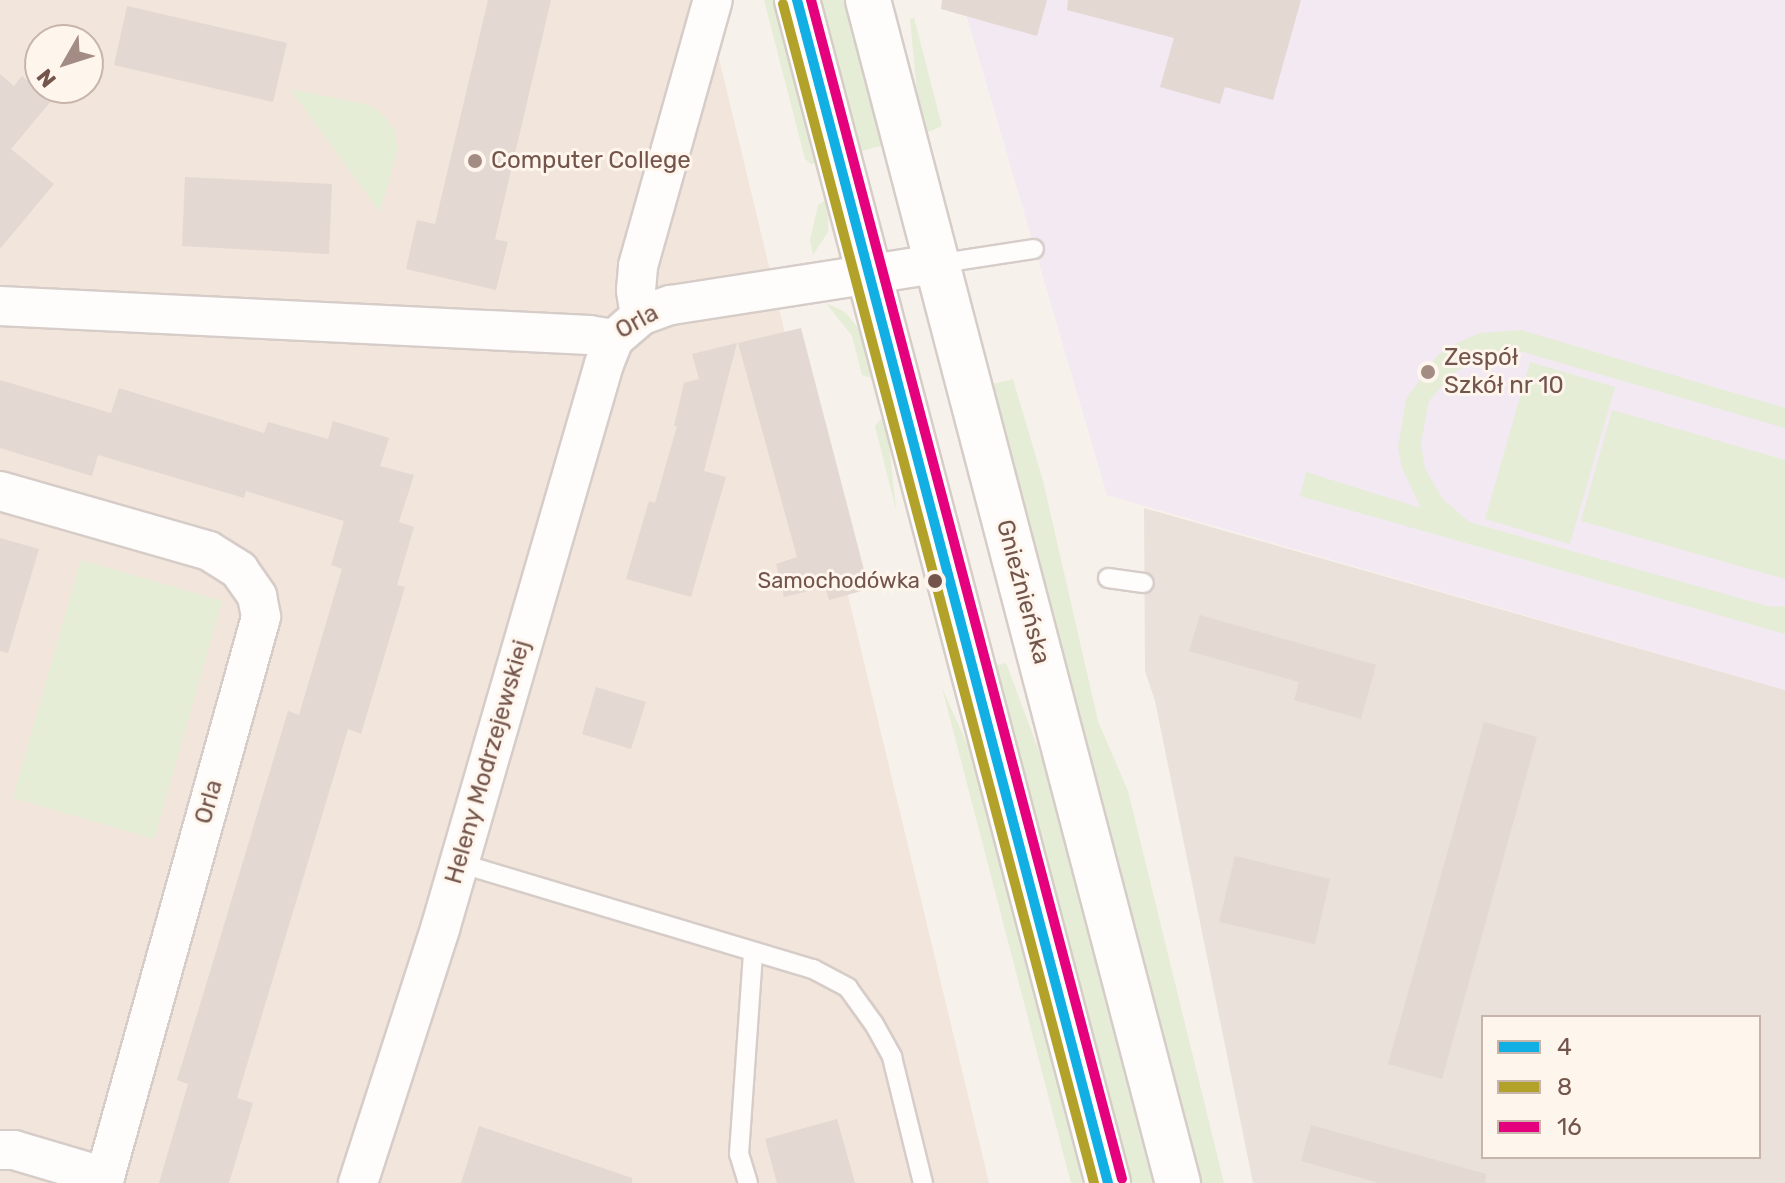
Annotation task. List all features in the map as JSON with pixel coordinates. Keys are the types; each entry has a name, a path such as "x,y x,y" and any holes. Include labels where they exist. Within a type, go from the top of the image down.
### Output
{"street":[{"name":"Heleny Modrzejewskiej","path":"358,1183 459,863 604,364 627,328 638,266 713,0"},
{"path":"797,0 1108,1183"},
{"name":"Gnieźnieńska","path":"868,0 1178,1183"},
{"name":"Orla","path":"0,306 589,335 627,328 671,305 936,264"},
{"name":"Orla","path":"0,491 209,551 239,570 257,596 261,617 105,1177 14,1150 0,1150"}],"lane":[{"path":"936,264 1034,249"},
{"path":"1108,578 1144,583"},
{"path":"459,863 813,969 848,988 892,1057 923,1183"},
{"path":"748,1183 739,1154 753,953"}],"shaded area":[{"path":"0,0 705,0 989,1183 0,1183"},
{"name":"Zespół Szkół nr 10","path":"962,0 1785,0 1785,690 1107,495"},
{"path":"1144,508 1785,690 1785,1183 1253,1183 1155,701 1145,671"}],"green space":[{"path":"764,0 778,0 820,162 811,164 805,159"},
{"path":"818,0 847,0 885,145 858,152"},
{"path":"914,18 942,126 921,135 910,19"},
{"path":"290,89 369,105 383,115 396,132 397,151 380,212"},
{"path":"829,198 828,232 813,255 810,240 818,205"},
{"path":"826,303 845,312 860,330 877,380 862,375 852,336"},
{"path":"1521,330 1785,408 1785,428 1520,351 1486,354 1452,374 1429,401 1421,443 1425,469 1442,498 1469,522 1771,607 1785,606 1785,634 1300,496 1306,472 1421,508 1402,468 1398,447 1406,399 1438,355 1457,343 1480,333"},
{"path":"1530,362 1615,387 1570,544 1485,519"},
{"path":"1013,379 1043,481 1098,721 1128,791 1224,1183 1199,1183 988,385"},
{"path":"1612,410 1785,460 1785,579 1581,521"},
{"path":"886,413 896,510 875,426"},
{"path":"81,560 222,601 154,839 13,798"},
{"path":"1006,663 1051,783 1157,1183 1129,1183 993,666"},
{"path":"942,688 981,775 1088,1183 1071,1183"}],"building":[{"path":"488,0 551,0 495,239 508,242 496,290 406,269 417,220 435,224"},
{"path":"942,0 1047,0 1037,36 941,9"},
{"path":"1068,0 1301,0 1273,100 1225,87 1220,104 1160,87 1174,38 1067,10"},
{"path":"127,6 287,43 273,102 114,65"},
{"path":"0,74 14,86 22,76 24,78 24,104 48,104 11,149 54,184 0,249"},
{"path":"185,177 332,184 329,254 182,246"},
{"path":"801,328 869,589 829,600 825,587 784,597 776,564 797,557 738,343"},
{"path":"737,343 704,471 726,477 691,597 626,579 649,501 655,503 677,426 674,426 684,383 699,379 692,354"},
{"path":"0,380 111,413 119,388 264,433 268,422 328,439 333,421 389,438 380,466 414,475 399,522 414,527 397,585 405,587 361,734 348,729 237,1098 253,1103 229,1183 159,1183 188,1084 177,1080 288,711 299,715 342,569 331,565 344,521 246,491 244,498 98,455 92,476 0,448"},
{"path":"0,538 39,549 8,653 0,651"},
{"path":"1200,615 1376,665 1361,719 1294,700 1299,682 1189,651"},
{"path":"596,687 646,702 631,749 582,734"},
{"path":"1484,722 1537,737 1442,1079 1388,1064"},
{"path":"1235,856 1330,879 1315,944 1219,922"},
{"path":"837,1119 855,1183 777,1183 765,1139"},
{"path":"1311,1125 1486,1174 1485,1183 1379,1183 1301,1161"},
{"path":"479,1126 632,1178 632,1183 461,1183"}],"transit line":[{"name":"4","path":"797,0 1108,1183"},
{"name":"16","path":"811,0 1122,1179"},
{"name":"8","path":"783,4 1094,1183"}],"place":[{"name":"Computer College","path":"475,161"},
{"name":"Zespół Szkół nr 10","path":"1428,372"},
{"name":"Samochodówka","path":"935,581"}]}
